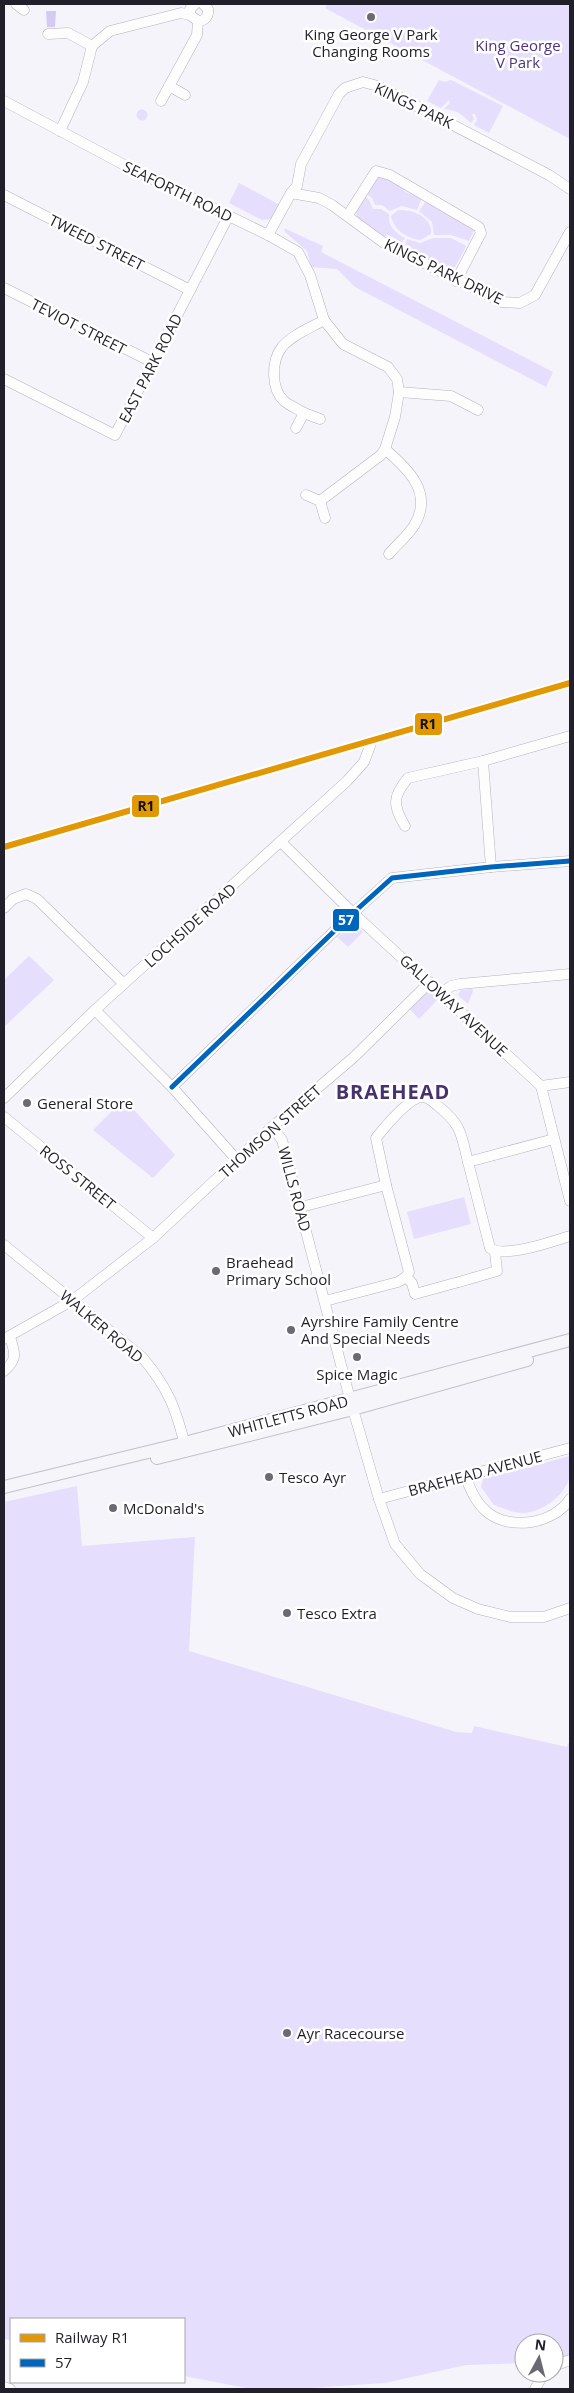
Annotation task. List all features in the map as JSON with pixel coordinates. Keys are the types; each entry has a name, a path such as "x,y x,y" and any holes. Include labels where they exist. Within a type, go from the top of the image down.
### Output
{"main road":[{"name":"WHITLETTS ROAD","path":"351,1404 570,1340"},
{"name":"WHITLETTS ROAD","path":"4,1493 570,1348"},
{"name":"WHITLETTS ROAD","path":"4,1487 186,1447"}],"street":[{"path":"161,101 197,35 194,18 190,9 195,4"},
{"path":"60,131 83,82 92,46 110,31 181,13 194,18 204,19 208,15 208,9 203,4"},
{"path":"48,34 68,34 92,46"},
{"name":"KINGS PARK","path":"268,235 291,193 297,186 301,164 334,100 345,88 363,82 378,86 549,175 570,189"},
{"path":"170,86 185,95"},
{"name":"SEAFORTH ROAD","path":"4,101 298,252 310,275 324,320"},
{"path":"348,215 376,171 390,175 480,227 481,233 456,280"},
{"name":"KINGS PARK DRIVE","path":"291,193 320,198 348,215 355,223 384,243 456,280 502,302 511,304 528,301 540,288 570,232"},
{"name":"TWEED STREET","path":"4,195 190,290"},
{"name":"EAST PARK ROAD","path":"4,379 116,435 228,217"},
{"name":"TEVIOT STREET","path":"4,288 154,363"},
{"path":"320,419 304,413 283,400 275,387 275,358 282,346 324,320 343,344 388,367 397,379 399,392 395,417 385,449 381,455 320,501"},
{"path":"399,392 451,396 478,410"},
{"path":"296,428 304,413"},
{"path":"385,449 407,467 421,488 421,510 415,525 390,554"},
{"path":"306,495 320,501"},
{"path":"320,501 325,518"},
{"path":"405,826 395,810 396,798 408,778 483,761 570,736"},
{"name":"LOCHSIDE ROAD","path":"4,1098 95,1010 347,781 364,762 370,746"},
{"path":"483,761 492,867"},
{"name":"GALLOWAY AVENUE","path":"281,842 353,913 541,1086"},
{"path":"172,1087 392,878 570,861"},
{"path":"4,908 13,900 26,894 37,899 124,984"},
{"path":"442,993 451,986 460,984 570,974"},
{"name":"THOMSON STREET","path":"7,1338 73,1300 153,1238 272,1127 354,1057 430,982"},
{"path":"95,1010 172,1087 237,1160"},
{"path":"570,1082 541,1086 570,1201"},
{"path":"325,1301 398,1282 406,1277 409,1272 376,1138 412,1100 420,1097 428,1098 452,1117 459,1126 490,1248 494,1252 497,1272 415,1294 412,1283 406,1277"},
{"name":"ROSS STREET","path":"4,1117 153,1238"},
{"name":"WILLS ROAD","path":"272,1127 282,1140 351,1404 379,1499 395,1544 420,1574 454,1598 478,1609 510,1616 544,1617 570,1608"},
{"path":"468,1162 554,1139"},
{"path":"301,1208 386,1184"},
{"path":"494,1252 507,1253 570,1236"},
{"name":"WALKER ROAD","path":"4,1245 142,1357 161,1379 172,1401 186,1447"},
{"path":"4,1371 15,1360 16,1354 7,1338"},
{"name":"BRAEHEAD AVENUE","path":"379,1499 570,1448"},
{"path":"465,1476 474,1498 488,1513 503,1520 520,1523 540,1520 556,1513 570,1499"},
{"path":"4,2387 10,2389"}],"green space":[{"name":"King George V Park","path":"327,4 570,4 570,139 325,8"},
{"path":"439,80 444,82 451,80 503,106 489,133 474,125 477,120 475,114 472,114 474,119 471,123 459,113 444,109 450,103 449,100 441,108 427,101"},
{"path":"140,110 144,110 147,115 146,119 140,120 137,117 137,113"},
{"path":"382,176 404,189 405,192 422,198 417,210 402,206 390,211 382,205 375,205 372,198 366,193 375,177"},
{"path":"239,183 280,205 271,219 262,220 229,203"},
{"path":"366,197 373,209 381,209 389,214 389,222 392,228 405,238 400,245 395,238 388,235 384,236 357,218 356,211 363,198"},
{"path":"426,201 474,230 469,241 451,235 434,235 432,222 419,211"},
{"path":"398,210 420,215 429,223 431,234 420,240 401,232 391,216"},
{"path":"284,228 323,246 321,252 553,372 546,387 355,287 337,269 311,267 307,251 285,232"},
{"path":"433,238 451,238 465,245 466,247 455,267 449,269 421,255 419,251 405,247 407,239 420,243"},
{"path":"348,926 357,926 363,932 348,947 337,937"},
{"path":"29,956 54,980 4,1027 4,980"},
{"path":"472,989 468,1004 458,995 461,990"},
{"path":"422,993 431,993 438,999 419,1019 408,1007"},
{"path":"124,1099 175,1155 153,1178 93,1130"},
{"path":"464,1197 471,1224 414,1239 407,1212"},
{"path":"570,1456 570,1475 564,1489 546,1506 531,1512 520,1513 494,1505 481,1487 483,1479"},
{"name":"Ayr Racecourse","path":"77,1486 82,1546 195,1537 189,1651 456,1732 472,1733 474,1726 567,1747 570,1739 570,2355 564,2356 564,2333 514,2333 514,2363 466,2365 385,2383 293,2389 252,2389 185,2376 185,2318 10,2318 10,2340 4,2339 4,1502"}],"shaded area":[{"path":"46,11 56,11 55,27 47,27"}],"rail line":[{"name":"R1","path":"4,847 570,683"}],"transit line":[{"name":"57","path":"172,1087 392,878 491,867 570,861"}],"place":[{"name":"King George V Park Changing Rooms","path":"371,17"},
{"name":"General Store","path":"27,1103"},
{"name":"Braehead Primary School","path":"216,1271"},
{"name":"Ayrshire Family Centre And Special Needs","path":"291,1330"},
{"name":"Spice Magic","path":"357,1357"},
{"name":"Tesco Ayr","path":"269,1477"},
{"name":"McDonald's","path":"113,1508"},
{"name":"Tesco Extra","path":"287,1613"},
{"name":"Ayr Racecourse","path":"287,2033"}],"district":[{"name":"BRAEHEAD","path":"393,1091"}]}
